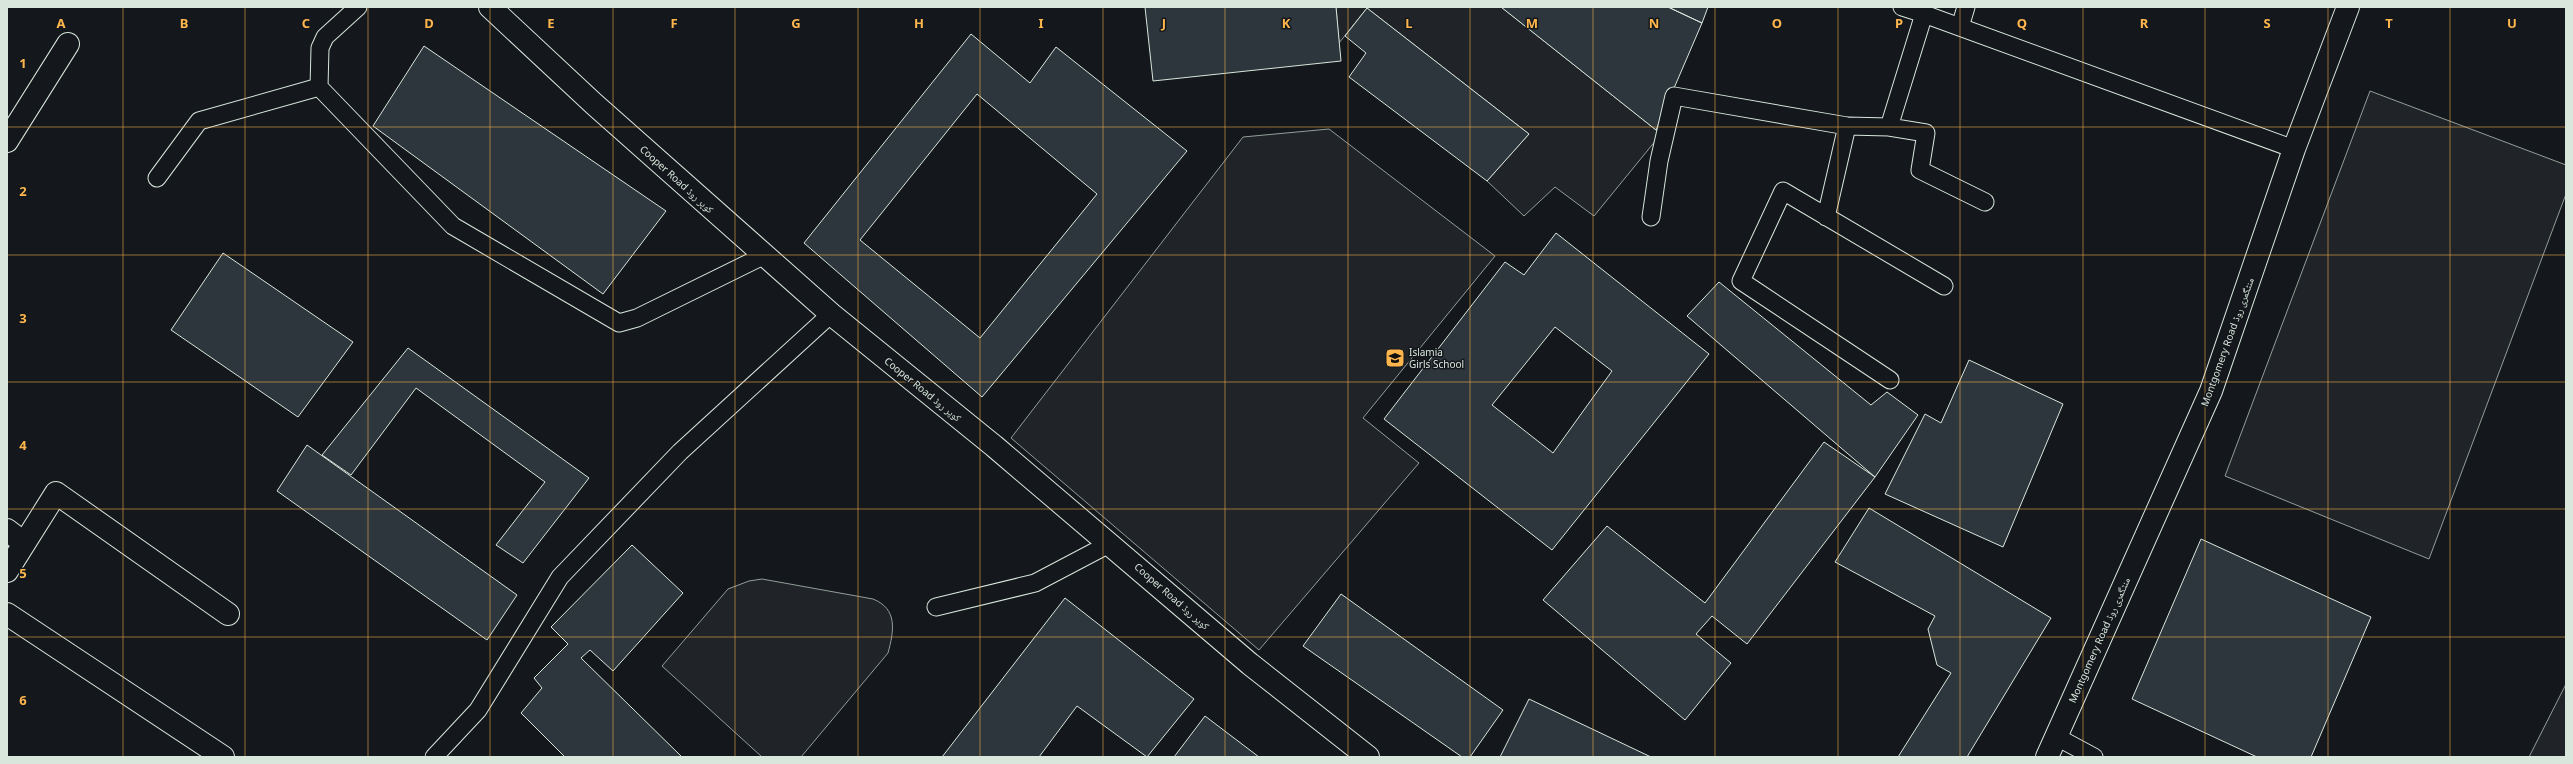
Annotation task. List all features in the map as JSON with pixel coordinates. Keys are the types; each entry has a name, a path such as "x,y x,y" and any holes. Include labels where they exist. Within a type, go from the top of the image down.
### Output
{"main road":[{"name":"Cooper Road کوپر روڈ","path":"490,7 594,104 763,256 831,314 1111,543 1250,664 1368,757"},
{"name":"Montgomery Road منٹگمری روڈ","path":"2046,757 2211,391 2294,149 2348,7"},
{"path":"7,141 68,44"},
{"path":"7,571 16,537 56,493 228,614"},
{"path":"7,614 223,757"}],"lane":[{"path":"358,7 326,37 320,48 319,87 454,226 619,323 637,318 763,256"},
{"path":"1902,7 2294,149"},
{"path":"1960,28 1966,7"},
{"path":"1889,127 1924,14"},
{"path":"157,178 199,121 319,87"},
{"path":"1651,217 1659,161 1674,96 1847,126 1889,127 1926,133 1920,170 1985,202"},
{"path":"1826,217 1847,126"},
{"path":"1890,380 1742,281 1783,191 1944,286"},
{"path":"434,757 478,710 560,577 680,452 831,314"},
{"path":"936,607 1035,583 1111,543"},
{"path":"2055,736 2094,757"}],"shaded area":[{"path":"1336,7 1501,7 1661,134 1594,216 1555,187 1524,216 1487,181 1529,134 1367,8 1339,43"},
{"path":"2370,91 2566,165 2566,194 2429,559 2225,476"},
{"path":"1329,129 1495,256 1363,418 1419,463 1259,650 1011,438 1243,137"},
{"path":"762,579 873,599 881,603 887,609 892,622 892,637 888,653 801,757 762,757 662,666 728,589 749,581"},
{"path":"2566,684 2566,757 2529,757"}],"building":[{"path":"1145,7 1336,7 1341,61 1153,81"},
{"path":"1501,7 1668,7 1702,23 1656,130"},
{"path":"1668,7 1708,7 1702,23"},
{"path":"1367,8 1529,134 1487,181 1349,77 1366,53 1345,36"},
{"path":"971,34 1030,83 1056,47 1187,151 982,397 804,243","holes":["977,94 1097,194 980,338 860,240"]},
{"path":"424,46 666,211 603,294 373,126"},
{"path":"1556,233 1709,354 1552,550 1384,419 1505,262 1524,275","holes":["1555,327 1612,371 1553,453 1492,405"]},
{"path":"223,253 353,342 298,417 171,330"},
{"path":"1719,282 1871,405 1887,392 1918,415 1875,477 1687,316"},
{"path":"408,348 589,478 523,563 496,545 545,482 416,388 351,475 322,455"},
{"path":"1969,360 2063,404 2003,547 1885,494 1925,414 1941,423"},
{"path":"1824,442 1875,477 1747,644 1712,616 1696,634 1731,663 1685,720 1543,600 1607,526 1705,603"},
{"path":"307,445 517,595 487,640 277,491"},
{"path":"1869,508 2051,618 1967,757 1898,757 1951,673 1937,665 1928,629 1935,616 1835,562"},
{"path":"2201,539 2371,617 2311,757 2257,757 2132,699"},
{"path":"632,545 683,593 613,671 590,650 581,658 682,757 565,757 521,713 542,688 534,678 568,644 551,627"},
{"path":"1341,594 1503,710 1470,757 1462,757 1303,646"},
{"path":"1065,598 1194,699 1147,757 1077,706 1039,757 942,757"},
{"path":"1529,699 1651,757 1500,757"},
{"path":"1205,716 1259,757 1174,757"}],"place":[{"name":"Islamia Girls School","path":"1395,358"}]}
